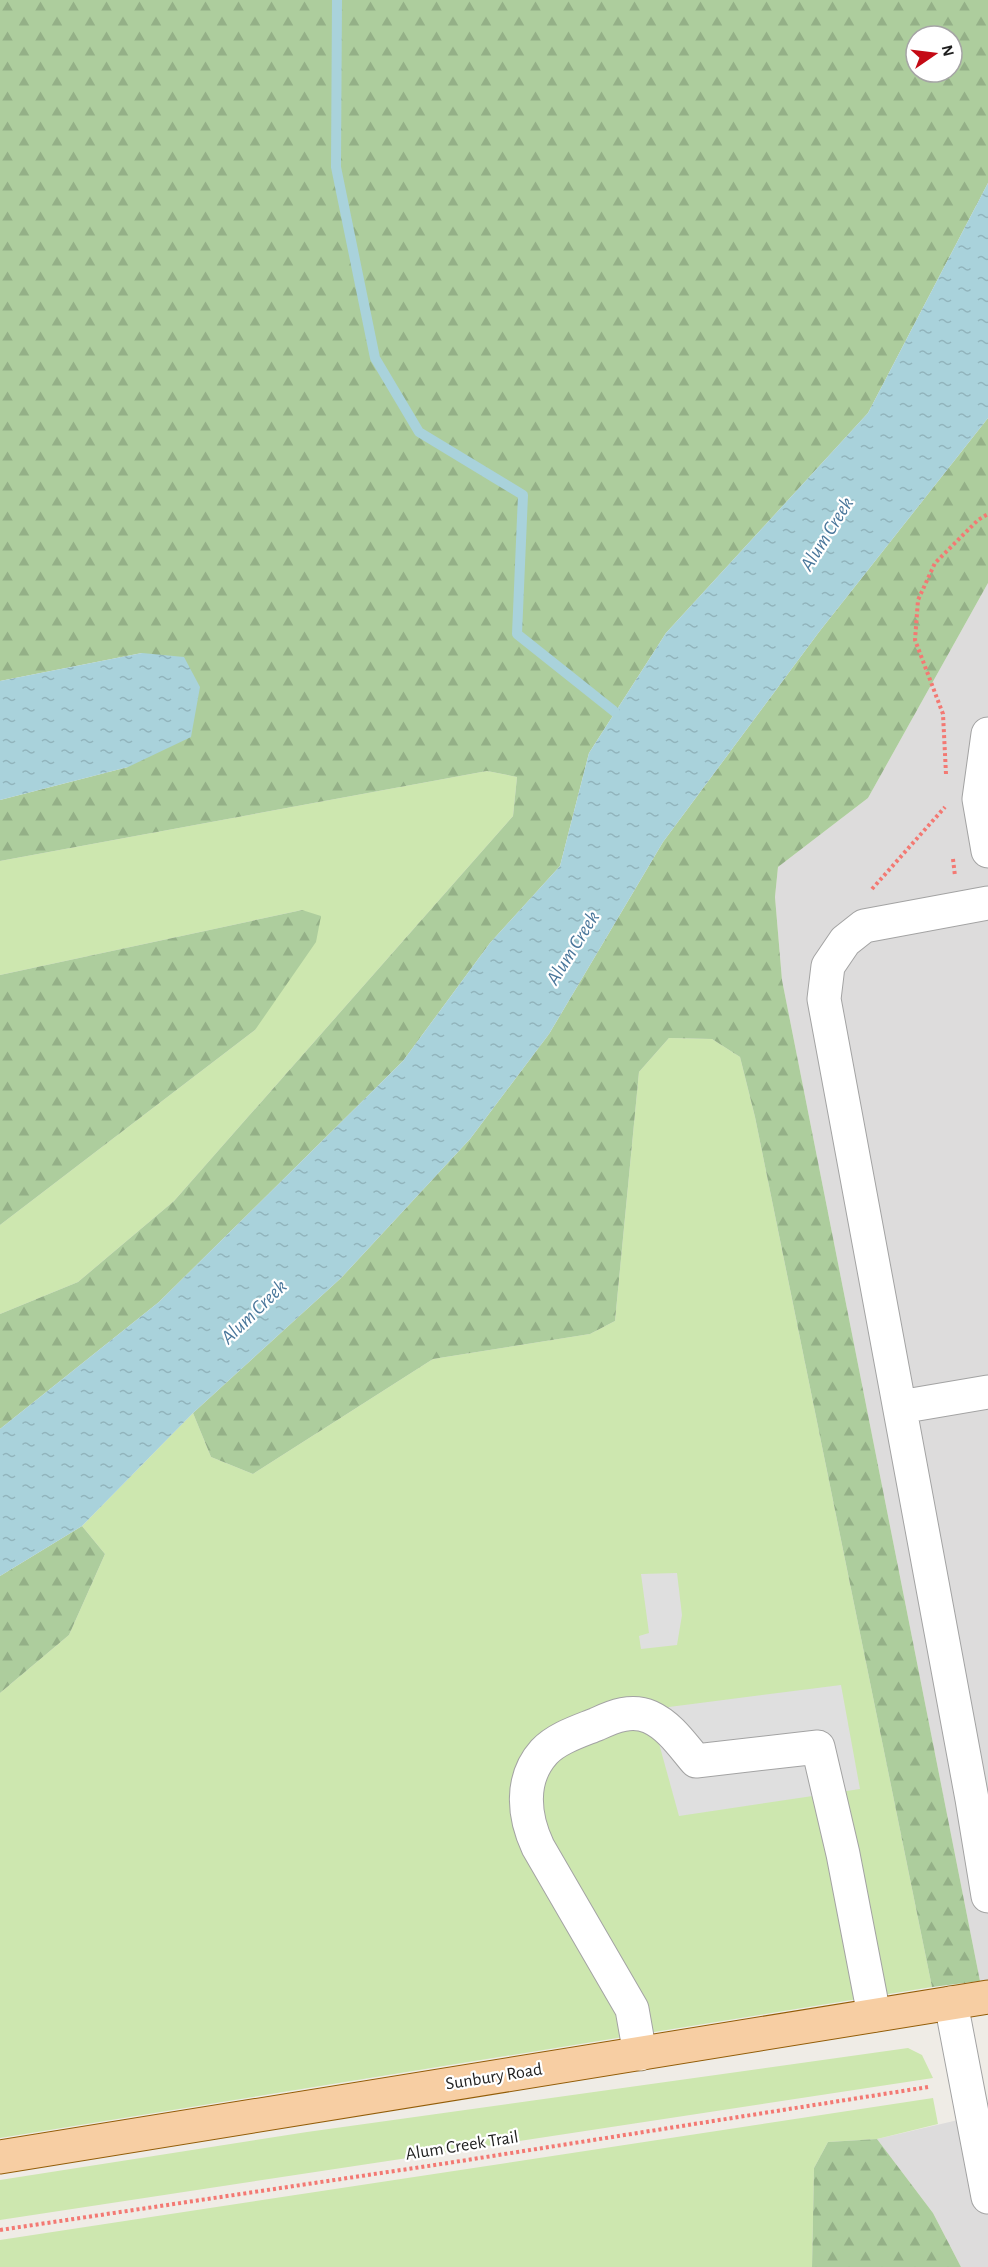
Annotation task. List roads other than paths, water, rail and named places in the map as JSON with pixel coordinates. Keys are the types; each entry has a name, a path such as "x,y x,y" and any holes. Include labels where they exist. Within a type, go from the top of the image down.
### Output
{"main road":[{"name":"Sunbury Road","path":"0,2157 988,1997"}],"street":[{"path":"988,734 979,799 988,845"},
{"path":"988,903 864,926 845,941 828,966 824,999 900,1407 980,1798 988,1896"},
{"path":"900,1407 988,1392"},
{"path":"640,2054 632,2008 538,1848 528,1824 526,1799 532,1774 545,1751 576,1732 615,1716 626,1714 650,1717 667,1728 696,1761 818,1747 845,1865 874,2015"},
{"path":"951,2002 988,2197"}],"water":[{"name":"Alum Creek","path":"988,183 988,418 819,632 663,842 549,1034 470,1139 341,1278 193,1413 82,1526 0,1576 0,1429 159,1302 403,1061 490,943 560,866 589,753 666,633 868,413"},
{"path":"142,653 184,657 200,687 191,737 128,767 0,800 0,681"}],"waterway":[{"path":"337,0 336,167 375,358 419,432 523,495 517,634 615,712"}]}
